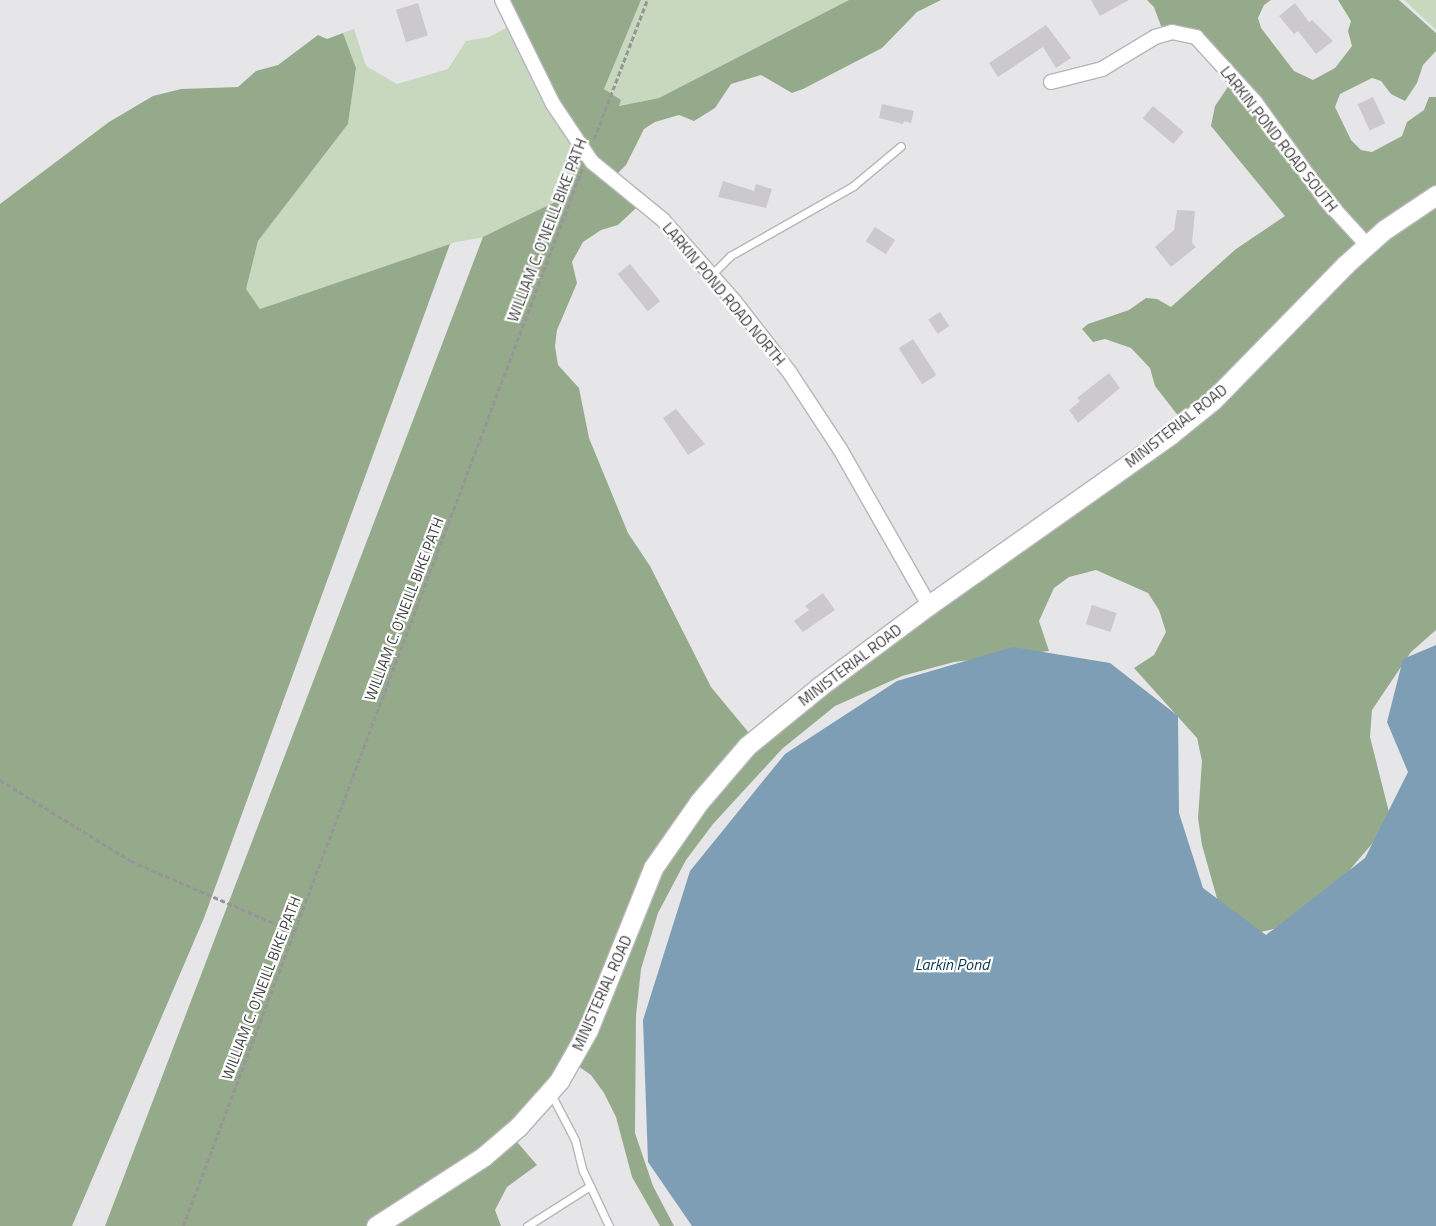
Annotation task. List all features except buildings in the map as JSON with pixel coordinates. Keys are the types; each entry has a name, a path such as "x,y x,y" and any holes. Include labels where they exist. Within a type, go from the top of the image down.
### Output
{"main road":[{"name":"MINISTERIAL ROAD","path":"376,1226 484,1156 518,1127 550,1092 588,1030 653,868 699,802 747,746 819,687 929,605 1170,434 1213,400 1367,245 1436,195"}],"street":[{"name":"LARKIN POND ROAD NORTH","path":"502,0 552,104 587,155 663,220 711,274 790,373 840,449 929,605"},
{"name":"LARKIN POND ROAD SOUTH","path":"1051,82 1102,69 1155,37 1172,32 1196,37 1256,103 1325,200 1367,245"}],"lane":[{"path":"711,274 730,256 853,186 901,146"},
{"path":"550,1092 575,1140 590,1186 610,1226"},
{"path":"527,1226 590,1186"}],"path":[{"name":"WILLIAM C. O'NEILL BIKE PATH","path":"183,1226 647,0"},
{"path":"0,780 131,860 294,932"}],"green space":[{"path":"502,0 641,0 604,89 621,100 619,106 659,98 849,0 941,0 917,12 882,48 803,89 792,93 761,75 731,84 715,108 694,121 679,115 655,122 644,129 626,165 613,178 639,201 636,208 618,225 601,230 583,242 572,262 577,283 557,330 555,346 558,365 579,388 589,438 628,533 650,566 711,687 749,733 1183,422 1155,386 1150,368 1131,348 1105,339 1093,342 1082,329 1088,324 1129,310 1146,298 1157,299 1171,307 1236,249 1285,216 1211,126 1215,106 1238,72 1201,42 1165,37 1154,7 1147,0 1271,0 1264,5 1258,18 1261,28 1294,71 1313,80 1335,68 1352,46 1348,31 1351,21 1338,0 1399,0 1436,33 1436,51 1423,65 1417,83 1405,101 1391,94 1381,81 1372,78 1340,94 1335,107 1351,140 1361,150 1372,152 1402,136 1407,122 1424,110 1429,97 1436,97 1436,630 1411,652 1372,710 1370,737 1390,816 1383,831 1305,922 1256,933 1218,902 1202,845 1198,818 1202,761 1197,738 1134,668 1154,655 1166,632 1159,610 1148,593 1096,570 1069,577 1054,588 1039,621 1049,651 954,662 902,676 835,706 782,749 713,824 686,860 658,913 641,969 636,1015 635,1133 653,1186 674,1226 660,1226 632,1177 616,1117 604,1093 591,1075 575,1064 511,1135 537,1165 507,1187 495,1210 501,1226 105,1226 483,237 557,201 586,150"},
{"path":"641,0 849,0 659,98 618,106 604,89"},
{"path":"1404,0 1436,0 1436,30"},
{"path":"513,24 586,150 557,200 491,236 456,242 260,309 245,289 258,241 348,124 356,68 343,33 354,29 366,66 397,84 448,69 466,41 489,37"},
{"path":"343,33 356,68 348,124 258,241 246,289 260,309 450,244 204,918 72,1226 0,1226 0,204 109,122 153,96 181,89 238,87 256,71 278,65 318,35 327,39"}],"water":[{"name":"Larkin Pond","path":"1436,645 1436,1226 692,1226 648,1162 643,1020 690,871 785,754 897,681 1013,647 1110,663 1178,716 1179,813 1203,888 1266,935 1365,858 1408,772 1387,722 1403,659"}]}
